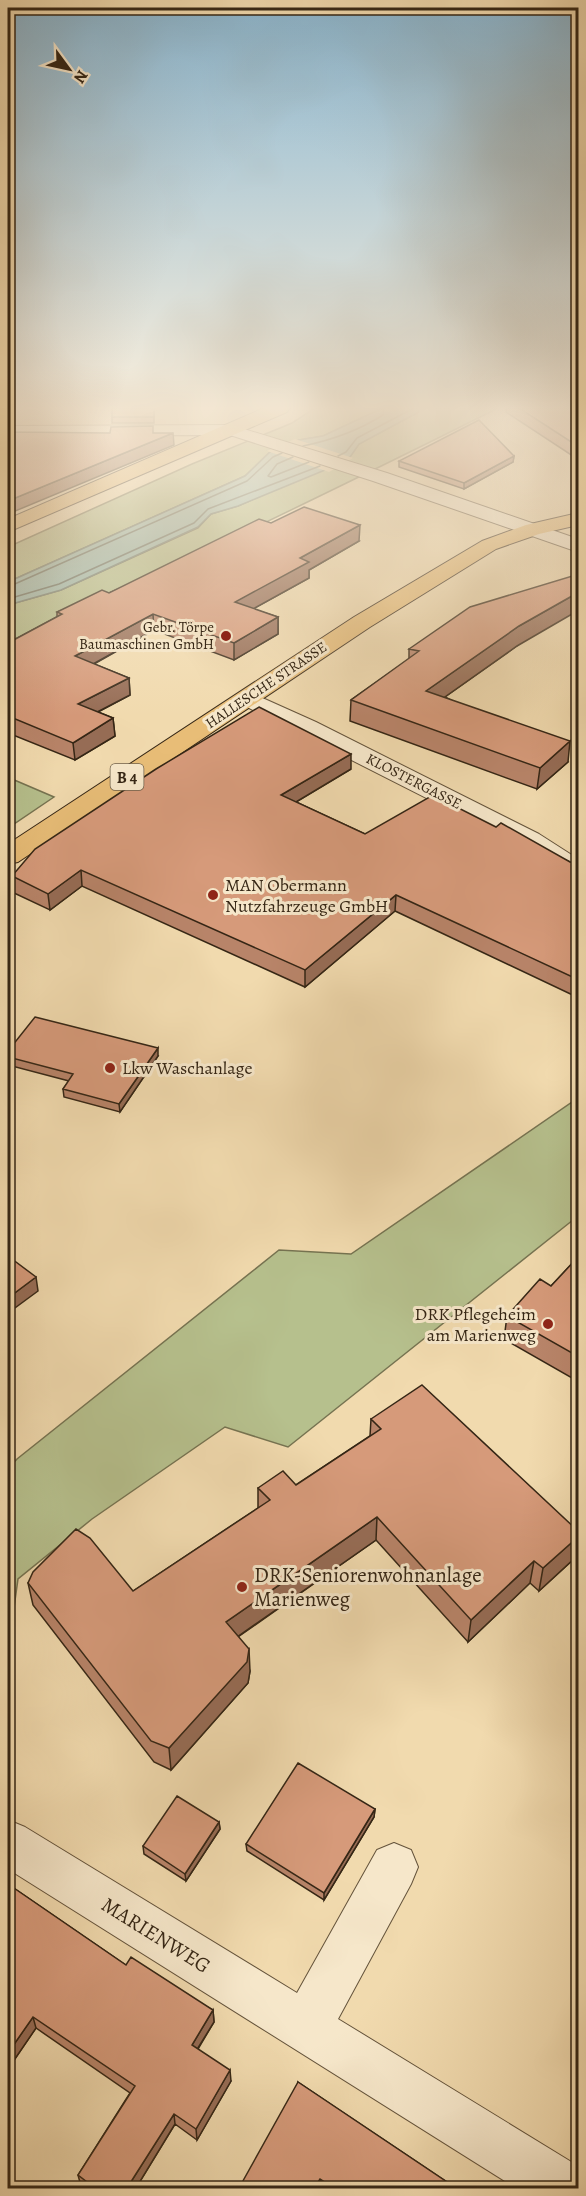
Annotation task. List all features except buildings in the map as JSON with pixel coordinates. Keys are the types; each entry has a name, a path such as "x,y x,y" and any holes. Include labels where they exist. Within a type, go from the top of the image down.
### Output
{"main road":[{"path":"8,526 44,510"},
{"name":"B 4","path":"533,529 579,519"},
{"name":"HALLESCHE STRASSE","path":"8,856 362,622 479,551 533,529"}],"street":[{"path":"479,510 579,546"},
{"name":"KLOSTERGASSE","path":"247,698 530,840 579,870"},
{"name":"MARIENWEG","path":"8,1843 564,2188"},
{"path":"305,2028 394,1867"}],"green space":[{"path":"89,510 168,510 8,582 8,547"},
{"path":"223,510 290,510 8,647 8,605 61,590 198,528 211,514"},
{"path":"12,779 54,797 8,828 8,781"},
{"path":"578,1098 578,1216 288,1447 225,1427 92,1519 18,1579 8,1651 8,1469 17,1459 279,1250 351,1254"}],"water":[{"path":"168,510 223,510 211,514 198,527 61,590 8,605 8,582"}],"place":[{"name":"Gebr. Törpe Baumaschinen GmbH","path":"226,636"},
{"name":"MAN Obermann Nutzfahrzeuge GmbH","path":"213,895"},
{"name":"Lkw Waschanlage","path":"110,1068"},
{"name":"DRK Pflegeheim am Marienweg","path":"548,1324"},
{"name":"DRK-Seniorenwohnanlage Marienweg","path":"242,1587"}]}
